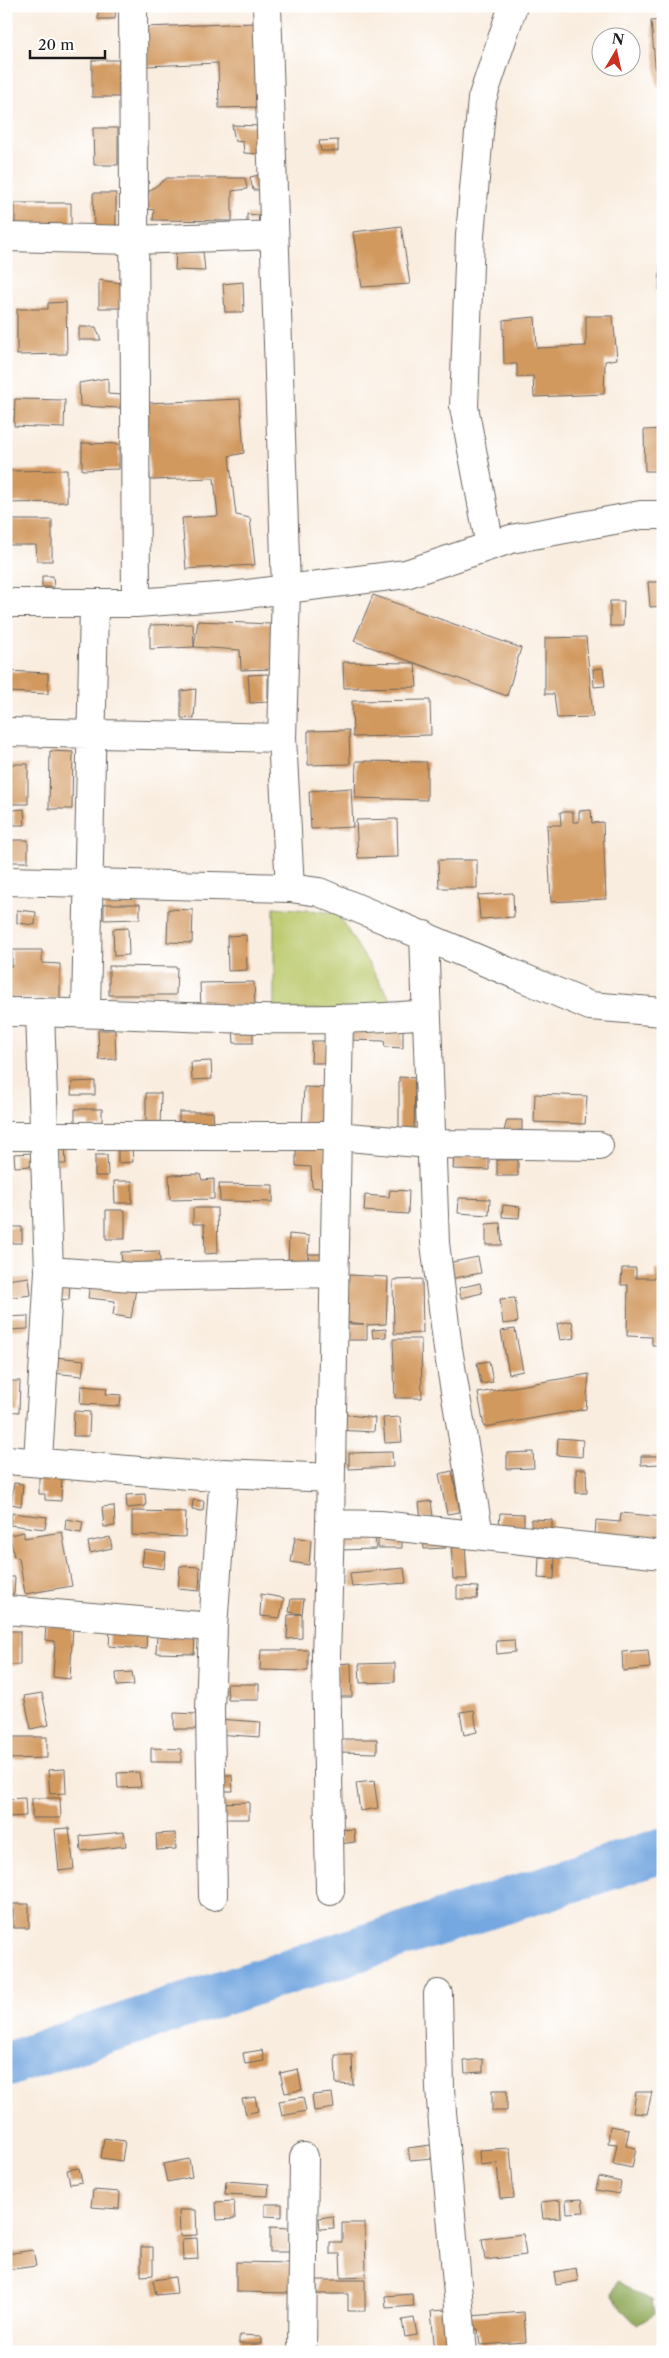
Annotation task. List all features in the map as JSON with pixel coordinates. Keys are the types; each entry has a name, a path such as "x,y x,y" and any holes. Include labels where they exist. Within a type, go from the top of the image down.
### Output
{"street":[{"path":"132,6 136,603"},
{"path":"266,6 286,589 282,738 290,888"},
{"path":"490,546 464,407 470,235 482,99 513,6"},
{"path":"6,237 133,240 273,235"},
{"path":"6,603 136,603 232,596 406,574 511,539 641,515 663,515"},
{"path":"86,1012 94,604"},
{"path":"6,732 282,738"},
{"path":"6,881 290,888 319,892 590,1006 663,1012"},
{"path":"424,935 435,1242 448,1349 479,1535"},
{"path":"6,1012 86,1012 191,1018 339,1018 426,1014"},
{"path":"38,1461 49,1271 40,1012"},
{"path":"330,1891 326,1656 339,1018"},
{"path":"6,1136 336,1136 430,1144 599,1146"},
{"path":"49,1271 133,1277 334,1273"},
{"path":"6,1460 38,1461 201,1476 224,1473 330,1478"},
{"path":"213,1896 210,1709 213,1627 224,1473"},
{"path":"330,1524 380,1525 663,1555"},
{"path":"6,1610 213,1627"},
{"path":"438,1994 440,2089 463,2352"},
{"path":"302,2352 304,2157"}],"green space":[{"path":"274,907 337,913 396,1008 274,1010"},
{"path":"618,2281 635,2293 653,2300 655,2314 637,2325 622,2310 612,2294"}],"water":[{"path":"663,1118 663,1233 661,1232 658,1125"}],"building":[{"path":"98,6 116,6 115,19 98,19"},
{"path":"663,20 663,85 657,86 651,21"},
{"path":"255,23 258,107 219,108 218,63 146,66 144,27"},
{"path":"92,60 119,60 119,97 92,97"},
{"path":"232,125 260,126 260,154 244,153 243,142 235,141"},
{"path":"93,128 118,128 118,165 94,165"},
{"path":"338,140 338,151 321,151 319,141"},
{"path":"259,175 260,190 253,190 250,177"},
{"path":"167,178 245,178 247,189 232,191 232,221 153,220 154,210 147,209 149,191"},
{"path":"93,193 116,193 116,229 94,229"},
{"path":"15,203 71,203 71,225 15,225"},
{"path":"247,214 259,215 258,223 247,223"},
{"path":"401,226 410,284 362,287 353,232"},
{"path":"176,251 203,252 205,271 175,270"},
{"path":"660,265 663,265 663,290 659,290"},
{"path":"99,280 122,283 120,308 99,308"},
{"path":"243,282 244,312 225,312 223,284"},
{"path":"66,302 67,354 17,355 17,309 48,309 48,303"},
{"path":"586,316 613,316 617,359 605,361 604,394 534,397 533,376 517,377 517,364 504,364 503,320 535,317 537,348 586,346"},
{"path":"79,327 96,327 101,340 79,340"},
{"path":"108,378 108,394 121,395 120,408 80,406 79,383"},
{"path":"15,399 65,400 64,428 14,426"},
{"path":"240,399 244,453 229,456 236,515 250,518 255,565 186,569 182,518 218,516 214,478 150,480 146,403"},
{"path":"663,429 663,471 645,471 644,430"},
{"path":"82,443 119,444 119,469 82,470"},
{"path":"67,470 67,502 6,503 6,471"},
{"path":"6,520 52,520 52,561 37,561 36,545 6,545"},
{"path":"42,576 53,576 54,587 42,587"},
{"path":"648,582 663,582 663,606 650,607"},
{"path":"373,595 521,648 507,696 354,641"},
{"path":"610,601 624,601 623,626 610,626"},
{"path":"198,621 271,624 274,669 241,670 240,650 194,647"},
{"path":"193,624 194,647 150,649 150,625"},
{"path":"586,637 593,717 557,718 554,694 545,694 545,638"},
{"path":"343,662 415,663 417,687 344,688"},
{"path":"603,668 605,686 594,687 593,669"},
{"path":"6,671 48,673 48,694 6,692"},
{"path":"268,674 268,702 250,703 248,675"},
{"path":"196,689 194,719 181,718 181,691"},
{"path":"430,700 431,735 353,737 352,701"},
{"path":"349,730 350,764 308,765 308,731"},
{"path":"50,751 73,752 72,809 49,809"},
{"path":"356,761 427,762 427,800 355,798"},
{"path":"8,764 28,764 28,804 8,804"},
{"path":"351,788 353,827 311,829 309,791"},
{"path":"24,809 25,825 14,825 13,810"},
{"path":"591,810 592,823 603,822 606,899 551,902 547,825 561,825 560,812 573,812 573,822 579,822 579,811"},
{"path":"397,819 398,857 358,858 356,820"},
{"path":"6,840 28,840 28,862 6,862"},
{"path":"438,860 477,860 477,888 439,888"},
{"path":"513,893 514,917 480,919 478,895"},
{"path":"104,904 140,904 140,919 104,920"},
{"path":"168,909 193,910 192,943 167,942"},
{"path":"17,910 36,912 35,925 17,923"},
{"path":"128,928 129,955 114,956 113,929"},
{"path":"246,935 247,970 228,971 227,936"},
{"path":"12,950 42,950 42,963 60,964 60,999 6,998 6,966 12,966"},
{"path":"109,966 177,967 176,995 109,995"},
{"path":"254,982 255,1006 201,1007 200,983"},
{"path":"348,1022 403,1023 403,1048 385,1047 384,1041 348,1040"},
{"path":"233,1029 253,1029 253,1043 234,1043"},
{"path":"98,1030 115,1030 116,1059 99,1060"},
{"path":"312,1041 327,1041 326,1063 311,1063"},
{"path":"211,1061 212,1079 192,1080 191,1062"},
{"path":"399,1077 415,1078 414,1131 399,1131"},
{"path":"95,1081 95,1095 71,1095 72,1082"},
{"path":"304,1087 330,1088 328,1129 302,1128"},
{"path":"146,1093 161,1093 160,1127 146,1126"},
{"path":"535,1094 587,1096 585,1124 534,1122"},
{"path":"75,1109 102,1109 102,1127 89,1127 89,1122 75,1122"},
{"path":"179,1112 213,1112 214,1128 179,1128"},
{"path":"507,1120 522,1120 522,1130 504,1131"},
{"path":"55,1146 65,1146 66,1164 56,1164"},
{"path":"132,1147 133,1162 118,1163 118,1148"},
{"path":"325,1147 327,1189 312,1187 311,1167 296,1166 296,1149"},
{"path":"32,1153 33,1166 15,1167 14,1154"},
{"path":"95,1155 107,1155 108,1176 95,1176"},
{"path":"454,1156 489,1157 489,1170 453,1169"},
{"path":"497,1160 518,1160 518,1176 497,1176"},
{"path":"200,1174 202,1180 214,1179 214,1199 170,1200 169,1175"},
{"path":"114,1181 132,1181 132,1203 115,1203"},
{"path":"219,1184 273,1185 273,1202 220,1201"},
{"path":"390,1190 409,1191 408,1214 364,1211 365,1195 389,1197"},
{"path":"459,1198 490,1199 489,1215 458,1213"},
{"path":"503,1205 520,1207 519,1218 502,1217"},
{"path":"193,1208 217,1208 218,1253 205,1254 204,1224 193,1224"},
{"path":"106,1210 125,1210 125,1239 106,1239"},
{"path":"500,1223 502,1245 486,1245 486,1224"},
{"path":"6,1227 22,1227 22,1243 6,1243"},
{"path":"289,1234 309,1236 308,1266 288,1265"},
{"path":"159,1251 160,1262 122,1263 121,1252"},
{"path":"308,1254 324,1254 324,1270 311,1269"},
{"path":"478,1257 481,1273 450,1279 447,1263"},
{"path":"622,1268 636,1268 636,1278 655,1278 655,1269 663,1269 663,1345 652,1345 652,1337 627,1336 628,1285 621,1285"},
{"path":"348,1275 388,1277 386,1324 367,1325 367,1340 347,1340 347,1324 364,1324 345,1322"},
{"path":"29,1277 31,1295 6,1298 6,1280"},
{"path":"422,1279 423,1333 394,1334 393,1280"},
{"path":"57,1280 70,1281 69,1300 56,1299"},
{"path":"90,1283 136,1289 131,1318 113,1315 115,1301 88,1298"},
{"path":"480,1283 482,1293 461,1298 459,1288"},
{"path":"515,1298 518,1322 503,1324 500,1299"},
{"path":"28,1316 28,1329 6,1330 6,1317"},
{"path":"572,1321 575,1338 560,1340 557,1324"},
{"path":"386,1329 386,1337 373,1338 372,1330"},
{"path":"515,1329 523,1371 509,1374 501,1331"},
{"path":"393,1339 421,1339 422,1398 395,1398"},
{"path":"55,1357 84,1360 82,1376 53,1373"},
{"path":"489,1361 493,1382 481,1384 477,1363"},
{"path":"589,1374 586,1409 484,1427 478,1393"},
{"path":"6,1381 20,1381 19,1412 6,1411"},
{"path":"81,1386 107,1388 106,1394 121,1395 120,1406 80,1404"},
{"path":"74,1411 90,1412 89,1436 73,1436"},
{"path":"340,1414 375,1418 374,1432 337,1430"},
{"path":"400,1417 402,1442 385,1443 383,1418"},
{"path":"558,1438 583,1440 582,1457 557,1455"},
{"path":"392,1452 393,1467 349,1469 349,1453"},
{"path":"533,1452 534,1468 507,1469 507,1453"},
{"path":"641,1456 660,1456 660,1464 641,1465"},
{"path":"576,1469 586,1469 587,1493 576,1493"},
{"path":"452,1471 460,1512 447,1514 439,1474"},
{"path":"45,1472 62,1473 61,1501 45,1500 45,1494 39,1494 39,1477 45,1477"},
{"path":"14,1483 23,1484 21,1506 11,1504"},
{"path":"145,1494 146,1506 127,1508 126,1495"},
{"path":"193,1500 204,1501 203,1511 192,1510"},
{"path":"431,1501 433,1517 421,1519 419,1503"},
{"path":"114,1506 115,1526 104,1527 102,1507"},
{"path":"132,1511 186,1512 185,1537 132,1535"},
{"path":"12,1513 47,1517 45,1529 10,1525"},
{"path":"500,1513 524,1514 524,1527 499,1525"},
{"path":"621,1513 663,1517 663,1542 595,1536 596,1520 620,1522"},
{"path":"66,1519 83,1522 81,1533 65,1530"},
{"path":"531,1519 552,1520 552,1531 531,1531"},
{"path":"24,1532 24,1538 62,1532 72,1586 25,1594 19,1558 14,1557 10,1535"},
{"path":"375,1534 376,1549 340,1550 340,1535"},
{"path":"402,1536 402,1548 378,1548 378,1537"},
{"path":"110,1537 112,1548 90,1553 88,1542"},
{"path":"295,1537 311,1540 309,1565 291,1562"},
{"path":"445,1537 446,1548 424,1549 423,1538"},
{"path":"451,1541 465,1541 467,1579 453,1579"},
{"path":"144,1549 166,1552 164,1569 142,1566"},
{"path":"539,1557 555,1558 554,1579 538,1578"},
{"path":"180,1566 200,1567 199,1591 178,1589"},
{"path":"404,1568 406,1583 352,1587 350,1573"},
{"path":"6,1577 15,1577 14,1594 6,1594"},
{"path":"457,1586 478,1587 477,1599 457,1599"},
{"path":"261,1594 284,1598 280,1618 260,1616"},
{"path":"291,1599 304,1599 302,1614 289,1612"},
{"path":"302,1614 302,1638 287,1639 288,1615"},
{"path":"46,1624 73,1626 70,1679 53,1677 55,1641 45,1640"},
{"path":"110,1630 147,1632 146,1649 109,1646"},
{"path":"6,1631 20,1631 20,1665 6,1665"},
{"path":"157,1634 195,1636 194,1654 156,1653"},
{"path":"514,1640 515,1652 497,1654 496,1641"},
{"path":"261,1650 308,1650 308,1671 260,1670"},
{"path":"648,1650 650,1668 623,1671 622,1652"},
{"path":"351,1663 352,1697 338,1697 337,1664"},
{"path":"395,1663 395,1682 360,1683 359,1664"},
{"path":"132,1672 134,1685 117,1686 116,1673"},
{"path":"227,1684 259,1684 259,1700 228,1700"},
{"path":"42,1693 49,1725 31,1729 24,1696"},
{"path":"474,1710 477,1732 464,1735 460,1712"},
{"path":"174,1713 196,1714 196,1729 174,1729"},
{"path":"217,1719 261,1722 260,1737 216,1734"},
{"path":"6,1737 47,1737 47,1758 6,1759"},
{"path":"341,1739 377,1739 377,1753 340,1752"},
{"path":"151,1748 181,1749 181,1762 151,1762"},
{"path":"65,1769 66,1793 50,1794 48,1770"},
{"path":"139,1772 141,1787 118,1788 117,1773"},
{"path":"217,1775 232,1775 233,1791 218,1791"},
{"path":"374,1781 378,1808 360,1811 356,1783"},
{"path":"25,1798 26,1816 7,1817 6,1799"},
{"path":"32,1798 60,1798 61,1818 32,1818"},
{"path":"249,1802 249,1819 219,1819 219,1803"},
{"path":"69,1828 74,1869 59,1871 55,1829"},
{"path":"354,1829 355,1842 340,1844 339,1830"},
{"path":"124,1832 126,1846 81,1851 80,1836"},
{"path":"175,1833 176,1849 157,1850 156,1834"},
{"path":"13,1904 29,1904 29,1928 13,1928"},
{"path":"262,2050 264,2061 245,2064 243,2053"},
{"path":"335,2055 352,2055 353,2085 336,2084"},
{"path":"483,2059 483,2072 465,2073 464,2061"},
{"path":"298,2069 302,2090 285,2093 280,2073"},
{"path":"492,2090 507,2090 507,2111 492,2111"},
{"path":"636,2092 652,2092 647,2114 633,2113"},
{"path":"332,2093 334,2108 314,2111 312,2095"},
{"path":"255,2097 258,2111 246,2114 242,2099"},
{"path":"303,2097 306,2111 282,2116 279,2101"},
{"path":"610,2126 629,2129 626,2146 636,2148 632,2168 613,2164 617,2144 608,2143"},
{"path":"104,2138 125,2141 122,2161 101,2158"},
{"path":"431,2145 433,2158 410,2160 408,2148"},
{"path":"510,2148 514,2198 500,2199 497,2163 480,2165 479,2150"},
{"path":"189,2159 192,2177 167,2182 163,2164"},
{"path":"79,2168 82,2182 70,2184 67,2170"},
{"path":"599,2177 621,2182 619,2194 596,2190"},
{"path":"226,2181 269,2184 268,2196 225,2194"},
{"path":"93,2190 120,2192 119,2209 91,2207"},
{"path":"582,2199 584,2212 567,2213 566,2200"},
{"path":"560,2200 561,2218 543,2219 541,2202"},
{"path":"234,2201 235,2219 217,2220 216,2202"},
{"path":"265,2204 282,2204 282,2217 265,2216"},
{"path":"179,2210 196,2210 197,2235 180,2236"},
{"path":"333,2216 334,2228 320,2229 319,2218"},
{"path":"342,2223 365,2223 366,2277 341,2278 340,2254 330,2254 330,2242 342,2242"},
{"path":"270,2227 290,2228 289,2252 270,2252"},
{"path":"523,2234 526,2255 485,2260 482,2239"},
{"path":"197,2238 198,2259 183,2260 182,2239"},
{"path":"141,2247 153,2247 153,2275 141,2276"},
{"path":"33,2250 36,2266 6,2270 6,2254"},
{"path":"236,2262 293,2263 292,2293 236,2292"},
{"path":"576,2268 578,2281 556,2285 554,2272"},
{"path":"175,2277 177,2293 156,2295 153,2280"},
{"path":"317,2280 365,2280 365,2311 348,2311 348,2294 317,2294"},
{"path":"412,2294 414,2306 386,2308 385,2296"},
{"path":"446,2310 450,2352 435,2352 431,2311"},
{"path":"524,2312 526,2342 480,2345 478,2329 471,2329 470,2316"},
{"path":"414,2318 417,2335 405,2337 402,2320"},
{"path":"239,2335 261,2336 261,2344 239,2344"}],"waterway":[{"path":"6,2065 663,1850"}]}
